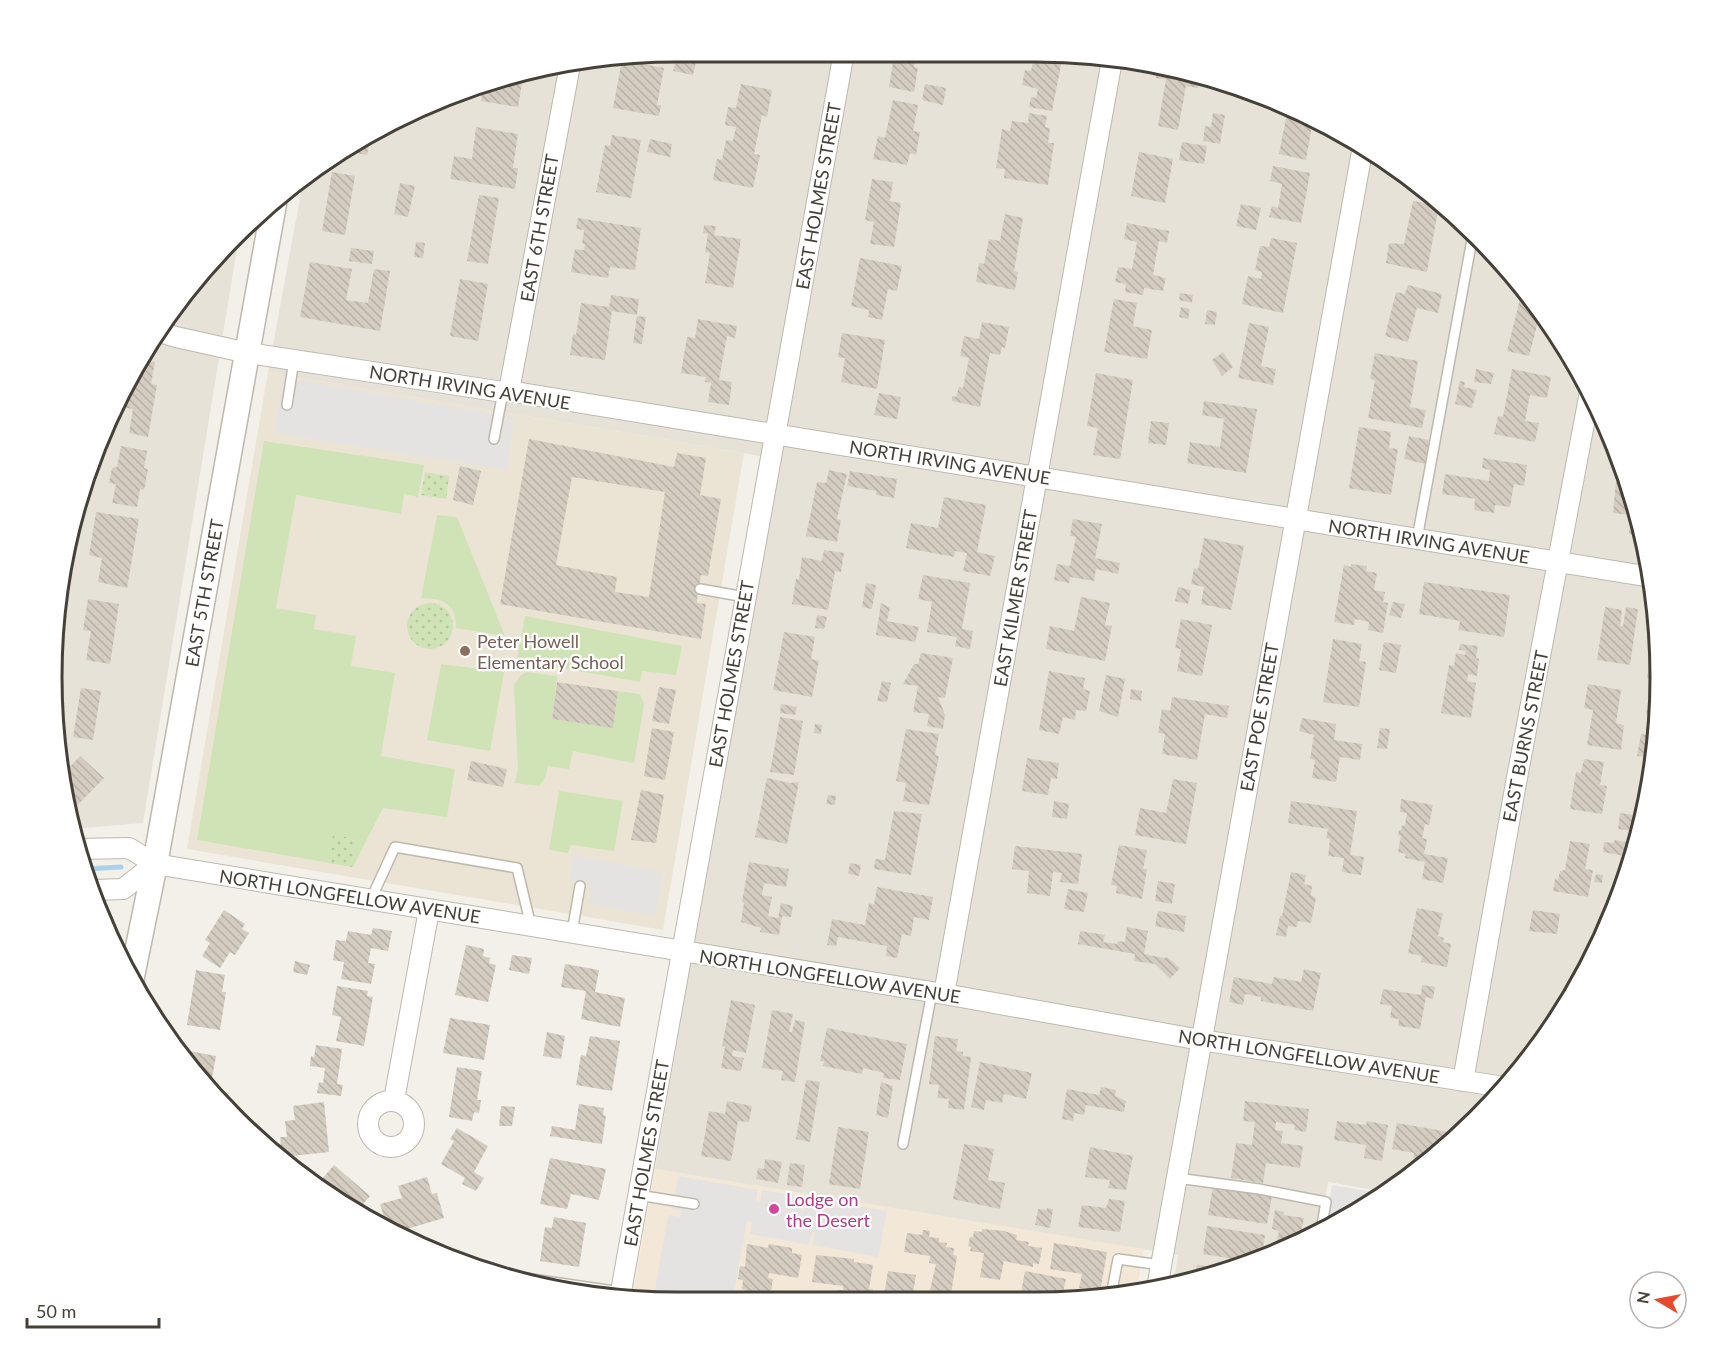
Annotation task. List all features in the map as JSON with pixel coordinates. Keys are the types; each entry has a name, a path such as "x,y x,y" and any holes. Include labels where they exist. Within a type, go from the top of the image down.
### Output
{"street":[{"name":"EAST HOLMES STREET","path":"621,1289 842,62"},
{"name":"EAST KILMER STREET","path":"938,993 1037,476 1111,67"},
{"name":"EAST 6TH STREET","path":"506,391 569,71"},
{"name":"EAST POE STREET","path":"1158,1280 1361,155"},
{"name":"EAST 5TH STREET","path":"134,966 155,864 272,213"},
{"name":"NORTH IRVING AVENUE","path":"166,334 248,353 774,433 1642,575"},
{"name":"EAST BURNS STREET","path":"1463,1081 1514,794 1587,406"},
{"name":"NORTH LONGFELLOW AVENUE","path":"86,849 129,848 155,864 938,993 1201,1040 1495,1086"},
{"path":"99,890 123,889 155,864"},
{"path":"394,1100 429,910"}],"lane":[{"path":"1418,539 1471,243"},
{"path":"287,405 294,360"},
{"path":"494,439 506,391"},
{"path":"700,589 745,597"},
{"path":"371,899 394,847 516,868 531,926"},
{"path":"572,932 580,886"},
{"path":"903,1144 938,993"},
{"path":"1177,1178 1259,1189 1326,1202 1323,1221"},
{"path":"638,1195 694,1204"},
{"path":"1113,1287 1118,1259 1161,1265"}],"shaded area":[{"path":"637,63 1075,63 1155,73 1194,82 1271,108 1343,144 1377,165 1441,214 1470,242 1498,271 1547,335 1568,369 1604,441 1630,518 1639,557 1649,637 1650,677 1649,717 1639,797 1630,836 1604,913 1568,985 1547,1019 1498,1083 1441,1140 1375,1190 1328,1182 1322,1221 1271,1246 1194,1272 1175,1276 1178,1255 655,1169 779,460 268,372 302,189 335,165 405,125 441,108 518,82 557,73"},
{"path":"237,247 143,823 80,828 73,797 63,717 63,637 73,557 82,518 108,441 144,369 189,302"},
{"name":"Peter Howell Elementary School","path":"268,372 744,453 663,930 187,849"},
{"path":"283,378 514,418 507,470 274,433"},
{"path":"574,855 663,872 655,916 588,904 592,884 569,880"},
{"name":"Lodge on the Desert","path":"655,1169 1144,1249 1138,1284 1075,1291 633,1291"},
{"path":"678,1176 758,1190 756,1202 760,1203 762,1190 803,1197 800,1210 804,1211 807,1198 887,1211 878,1257 813,1245 815,1233 812,1232 809,1245 750,1234 752,1222 747,1221 734,1292 655,1291 668,1215 680,1217 681,1211 673,1209"},
{"path":"1332,1185 1372,1192 1343,1210 1327,1219"}],"green space":[{"path":"264,441 424,465 418,497 404,494 401,514 296,495 276,608 316,615 314,629 356,636 351,666 395,673 381,756 455,769 447,817 383,808 353,867 197,840"},
{"path":"425,472 449,476 446,499 421,495"},
{"path":"437,515 457,517 505,636 456,628 454,613 447,604 421,598"},
{"path":"430,603 446,610 453,626 446,642 430,649 414,642 407,626 414,610"},
{"path":"525,616 682,646 676,675 642,671 640,682 517,660"},
{"path":"441,664 504,672 490,751 427,740"},
{"path":"526,672 557,676 552,719 613,727 618,691 640,694 644,704 634,763 573,751 569,769 548,766 545,778 539,786 515,783 518,769 514,685"},
{"path":"559,791 623,801 614,851 571,845 568,853 549,850"},
{"path":"333,835 357,839 353,867 328,863"}],"building":[{"path":"676,62 696,62 693,75 673,71"},
{"path":"893,62 915,62 914,67 918,68 914,92 889,87"},
{"path":"1033,62 1061,63 1052,111 1029,107 1031,97 1036,98 1038,89 1022,85 1025,70 1031,71"},
{"path":"638,63 664,68 657,105 661,105 659,116 613,108 621,65"},
{"path":"1157,73 1199,83 1198,88 1186,86 1178,130 1158,126 1166,79 1156,78"},
{"path":"522,81 518,107 481,101 482,93"},
{"path":"741,84 772,90 767,117 762,115 754,154 760,155 753,188 713,180 717,159 722,160 726,140 733,141 736,127 725,125 728,107 736,108"},
{"path":"925,84 946,88 943,105 922,100"},
{"path":"893,100 918,105 913,131 920,132 916,155 910,153 907,165 873,159 878,136 885,138"},
{"path":"1029,113 1047,116 1045,127 1050,128 1048,143 1054,143 1048,185 1004,178 1005,169 996,168 1002,129 1010,131 1012,121 1028,123"},
{"path":"1213,113 1225,115 1220,144 1203,141 1205,126 1211,127"},
{"path":"1287,115 1312,127 1306,160 1279,154"},
{"path":"476,127 518,134 513,168 518,168 515,189 450,179 454,156 472,159"},
{"path":"612,135 641,140 631,198 596,192 605,145 610,146"},
{"path":"650,139 672,144 670,157 647,152"},
{"path":"1182,142 1207,146 1204,164 1179,160"},
{"path":"369,144 367,155 355,153"},
{"path":"1139,152 1173,159 1165,203 1131,196"},
{"path":"1273,166 1310,173 1301,223 1269,217 1272,206 1278,208 1282,184 1270,181"},
{"path":"332,172 355,176 345,235 322,231"},
{"path":"872,179 893,182 890,201 901,203 894,247 870,244 874,222 865,220"},
{"path":"400,183 415,186 408,217 394,214"},
{"path":"479,195 499,198 488,264 467,261"},
{"path":"1413,201 1428,203 1438,211 1427,272 1386,263 1389,243 1404,244"},
{"path":"1241,204 1261,208 1256,230 1236,226"},
{"path":"1005,214 1023,218 1014,271 1018,272 1015,290 976,282 979,263 984,264 989,239 1000,241"},
{"path":"578,218 641,228 635,270 610,267 608,278 571,272 575,249 584,250 585,244 582,244 584,230 576,229"},
{"path":"1127,223 1169,231 1167,243 1159,241 1153,275 1166,278 1163,291 1144,288 1143,295 1125,292 1126,284 1115,282 1118,267 1132,269 1137,242 1124,239"},
{"path":"704,225 716,226 714,235 741,239 733,288 705,283 710,253 705,252 708,234 703,233"},
{"path":"1271,238 1297,243 1283,313 1242,304 1248,276 1261,279 1262,272 1255,270 1260,246 1269,247"},
{"path":"416,242 425,243 423,258 414,257"},
{"path":"351,248 374,251 372,264 349,261"},
{"path":"860,258 902,266 897,291 888,289 882,320 868,317 869,310 851,306"},
{"path":"310,262 352,269 346,300 368,303 374,269 390,271 380,331 300,317"},
{"path":"460,279 488,284 478,341 450,336"},
{"path":"1408,285 1442,294 1438,313 1417,308 1408,342 1385,336 1396,292 1405,294"},
{"path":"1180,293 1193,295 1192,303 1179,300"},
{"path":"611,295 639,299 637,315 612,311 605,360 570,355 581,303 609,307"},
{"path":"1114,299 1137,303 1133,326 1152,330 1147,359 1104,352"},
{"path":"1521,299 1538,322 1529,356 1507,351"},
{"path":"1181,307 1190,309 1188,319 1179,317"},
{"path":"1207,310 1217,312 1215,325 1205,324"},
{"path":"637,316 646,317 642,344 633,343"},
{"path":"698,319 737,326 735,338 727,336 719,380 732,382 729,405 708,402 711,383 705,382 706,377 681,373 687,337 695,338"},
{"path":"982,322 1009,327 1005,348 1002,347 1000,355 990,353 980,407 952,401 952,396 956,397 959,387 963,388 969,358 960,356 964,336 979,339"},
{"path":"1249,323 1269,327 1261,366 1276,369 1273,385 1238,378"},
{"path":"842,333 885,340 877,389 841,382 845,358 838,357"},
{"path":"1223,352 1233,367 1222,376 1212,360"},
{"path":"1375,353 1418,361 1410,407 1426,410 1422,428 1368,418 1375,380 1370,379"},
{"path":"149,361 155,362 151,384 157,385 148,437 129,433 133,409 124,408"},
{"path":"1476,369 1494,373 1491,384 1474,382"},
{"path":"1512,369 1551,377 1547,398 1530,395 1525,421 1539,423 1535,442 1494,434 1498,416 1503,417"},
{"path":"1096,373 1133,380 1120,459 1093,455 1098,428 1087,426"},
{"path":"1460,381 1465,382 1464,387 1477,390 1472,408 1455,404"},
{"path":"879,393 901,397 897,419 874,415"},
{"path":"1204,401 1257,409 1246,473 1187,463 1190,442 1220,447 1224,419 1202,415"},
{"path":"1151,421 1169,423 1166,445 1148,443"},
{"path":"1359,427 1391,432 1389,448 1398,449 1391,495 1349,488"},
{"path":"1409,436 1429,440 1425,464 1404,459"},
{"path":"529,439 674,467 677,453 706,458 700,495 721,499 708,576 701,575 697,599 697,603 706,604 701,639 500,604","holes":["572,477 665,492 649,597 615,592 617,577 556,565"]},
{"path":"121,446 147,451 144,468 148,469 144,490 140,489 137,507 112,503 116,484 109,483 112,468 117,467"},
{"path":"1483,458 1527,465 1524,486 1514,484 1510,507 1495,505 1494,513 1474,510 1475,499 1442,494 1445,474 1489,481 1490,470 1482,468"},
{"path":"460,466 481,471 473,505 453,500"},
{"path":"829,470 847,474 837,519 841,520 837,542 806,536 817,482 826,483"},
{"path":"850,471 897,479 894,498 876,495 876,491 847,486"},
{"path":"1616,482 1619,482 1629,515 1613,513"},
{"path":"944,497 986,505 977,552 995,556 990,576 963,571 967,553 955,551 954,557 906,548 911,523 938,528"},
{"path":"96,512 139,519 127,588 98,582 102,558 89,555"},
{"path":"1073,519 1102,524 1095,558 1120,563 1118,574 1096,569 1094,581 1070,577 1069,583 1054,580 1057,564 1070,566 1076,537 1070,536"},
{"path":"1630,520 1634,535 1629,534"},
{"path":"1204,538 1244,546 1231,610 1201,604 1204,587 1191,584 1194,568 1198,569"},
{"path":"824,550 844,553 841,572 835,571 828,610 792,604 802,557 822,561"},
{"path":"1351,564 1367,566 1366,571 1377,573 1374,590 1385,592 1383,602 1388,603 1383,633 1368,630 1369,622 1355,619 1354,625 1334,622 1344,565 1351,567"},
{"path":"923,575 970,583 962,629 973,631 970,649 955,646 957,637 927,632 932,602 918,599"},
{"path":"1424,582 1510,595 1504,637 1458,630 1460,621 1419,614"},
{"path":"866,583 876,585 872,609 862,607"},
{"path":"1178,587 1191,590 1188,604 1175,601"},
{"path":"1081,597 1110,603 1105,625 1112,626 1105,661 1046,649 1050,626 1074,631"},
{"path":"88,599 119,604 110,664 86,660 91,631 83,630"},
{"path":"1393,602 1405,604 1401,618 1389,615"},
{"path":"881,603 890,608 887,621 919,627 915,642 876,635"},
{"path":"1605,607 1622,610 1620,626 1623,626 1626,607 1638,609 1630,665 1597,660"},
{"path":"817,615 827,617 824,629 815,628"},
{"path":"1181,619 1212,625 1202,676 1177,671 1181,649 1175,648"},
{"path":"784,632 815,637 811,659 819,661 812,697 773,690"},
{"path":"1333,639 1362,644 1359,661 1366,662 1359,707 1323,702"},
{"path":"1384,642 1401,645 1396,673 1379,670"},
{"path":"1460,644 1478,646 1477,676 1468,674 1467,681 1476,683 1471,718 1441,713 1449,665 1454,666 1456,653 1465,655 1466,651 1459,650"},
{"path":"921,653 953,658 945,698 938,697 945,715 943,729 927,726 929,714 913,712 918,686 903,684 914,664 918,664"},
{"path":"1650,663 1650,679 1647,678"},
{"path":"1049,671 1085,678 1083,689 1090,691 1086,711 1076,710 1075,720 1063,717 1059,734 1039,730"},
{"path":"1106,675 1125,679 1118,717 1099,711"},
{"path":"882,681 891,683 887,702 877,701"},
{"path":"557,682 618,691 613,728 552,719"},
{"path":"1588,684 1621,690 1616,723 1624,725 1621,750 1587,745 1593,710 1584,708"},
{"path":"659,687 676,690 669,724 652,721"},
{"path":"81,688 101,691 93,740 73,737"},
{"path":"1131,689 1142,691 1141,701 1130,699"},
{"path":"1650,696 1649,715 1646,714"},
{"path":"1172,697 1229,706 1227,718 1205,714 1197,760 1162,754 1165,734 1158,733 1162,709 1170,711"},
{"path":"781,704 797,707 795,715 780,713"},
{"path":"780,717 803,721 794,775 770,772"},
{"path":"1302,718 1336,724 1334,740 1362,744 1360,760 1340,757 1336,782 1312,778 1315,760 1310,759 1314,735 1299,731"},
{"path":"815,724 822,725 821,734 814,733"},
{"path":"652,728 674,732 665,780 644,776"},
{"path":"1380,728 1390,729 1387,749 1377,748"},
{"path":"906,729 939,734 935,755 939,756 929,805 903,801 906,783 896,781"},
{"path":"1641,734 1647,735 1645,757 1637,756"},
{"path":"80,756 104,778 75,807 73,797 69,768"},
{"path":"1027,758 1059,763 1057,779 1051,778 1048,795 1022,791"},
{"path":"1584,759 1604,762 1600,785 1607,786 1602,814 1570,809 1576,772 1581,773"},
{"path":"471,761 507,769 503,787 467,780"},
{"path":"767,778 790,783 799,782 787,844 755,837"},
{"path":"1173,779 1197,783 1186,844 1135,835 1140,808 1166,813"},
{"path":"641,790 664,795 656,843 631,840"},
{"path":"828,795 836,796 835,805 826,804"},
{"path":"1401,799 1433,805 1429,825 1425,824 1422,838 1427,839 1424,854 1448,858 1443,883 1422,879 1425,862 1405,858 1406,854 1398,852 1401,835 1398,836 1399,830 1405,825 1407,813 1400,812"},
{"path":"1054,801 1069,804 1067,819 1052,817"},
{"path":"1291,801 1357,811 1350,855 1364,857 1361,875 1342,872 1344,858 1328,856 1330,839 1326,838 1328,829 1288,823"},
{"path":"894,811 922,814 911,875 874,869 875,859 885,860"},
{"path":"1620,813 1635,815 1631,831 1618,829"},
{"path":"1615,840 1628,842 1624,856 1603,852 1604,842 1613,843"},
{"path":"1570,841 1590,844 1585,869 1593,870 1588,897 1553,891 1555,879 1558,880 1560,871 1565,870"},
{"path":"1119,845 1147,850 1143,869 1147,869 1142,899 1116,893 1117,886 1111,885"},
{"path":"1015,846 1082,854 1078,884 1060,882 1062,873 1053,872 1050,896 1027,893 1029,871 1012,869"},
{"path":"749,862 789,869 786,887 764,883 762,895 772,897 768,916 778,918 781,903 793,906 791,917 782,916 779,935 760,932 761,928 741,922"},
{"path":"850,863 861,865 859,876 848,874"},
{"path":"1291,872 1306,875 1304,884 1312,886 1311,895 1316,898 1311,923 1298,921 1297,927 1288,926 1286,937 1276,935"},
{"path":"1596,874 1603,875 1602,883 1594,882"},
{"path":"1158,881 1175,884 1172,904 1155,901"},
{"path":"877,887 933,897 929,920 914,917 911,936 902,934 897,958 886,956 887,946 838,937 836,946 827,945 832,919 865,925 869,903 874,905"},
{"path":"1068,889 1088,893 1084,912 1064,909"},
{"path":"1417,908 1443,913 1438,936 1444,938 1443,942 1451,944 1447,967 1421,962 1422,956 1408,953"},
{"path":"224,910 245,924 242,929 249,933 235,955 230,952 220,968 202,956 210,943 205,940"},
{"path":"1533,910 1560,914 1557,934 1529,931"},
{"path":"1158,911 1186,916 1184,932 1155,926"},
{"path":"1127,927 1148,931 1144,954 1167,957 1180,968 1170,979 1155,964 1134,961 1135,954 1078,944 1080,931 1105,935 1103,942 1117,944 1118,941 1125,942"},
{"path":"373,928 392,931 388,951 371,948 368,963 375,964 371,984 341,979 344,962 333,960 336,940 346,941 348,931 371,935"},
{"path":"466,945 484,949 483,956 490,958 489,963 496,965 488,1002 455,995"},
{"path":"512,955 532,958 529,974 509,970"},
{"path":"295,961 310,965 307,975 293,972"},
{"path":"565,964 599,970 595,992 625,998 620,1027 581,1019 586,991 561,987"},
{"path":"1304,969 1321,973 1313,1011 1261,1001 1261,997 1245,994 1243,1005 1229,1002 1234,977 1272,984 1274,977 1301,982"},
{"path":"196,970 225,975 222,992 226,992 220,1030 187,1025"},
{"path":"1422,985 1435,987 1433,999 1426,997 1420,1029 1398,1026 1399,1019 1390,1018 1392,1006 1380,1004 1383,989 1421,995"},
{"path":"337,986 368,991 367,996 373,997 364,1046 336,1041 341,1017 332,1015"},
{"path":"731,1000 755,1005 746,1053 733,1050 732,1056 744,1058 741,1071 721,1068 725,1047 722,1046"},
{"path":"772,1010 793,1014 789,1032 792,1032 795,1020 805,1022 795,1082 781,1080 783,1071 762,1068"},
{"path":"450,1018 490,1025 484,1060 443,1053"},
{"path":"827,1028 907,1044 900,1080 883,1078 884,1073 863,1068 862,1074 823,1066 824,1061 820,1061"},
{"path":"547,1032 565,1036 561,1059 543,1056"},
{"path":"590,1036 620,1041 612,1091 576,1085 581,1055 586,1056"},
{"path":"935,1036 958,1039 956,1051 963,1052 963,1056 971,1057 964,1110 948,1108 949,1099 937,1098 939,1085 929,1084"},
{"path":"316,1045 342,1049 337,1084 343,1085 341,1096 317,1093 319,1082 323,1083 325,1068 310,1066"},
{"path":"188,1051 216,1056 212,1078 210,1078"},
{"path":"980,1062 1032,1073 1026,1099 1004,1094 1002,1103 986,1100 984,1110 971,1107"},
{"path":"457,1067 482,1071 477,1100 481,1100 479,1113 474,1112 472,1121 449,1117"},
{"path":"806,1080 820,1082 810,1142 796,1139"},
{"path":"881,1082 893,1086 888,1118 876,1115"},
{"path":"1101,1087 1116,1090 1115,1096 1126,1101 1124,1112 1086,1105 1084,1115 1074,1113 1073,1121 1062,1119 1067,1089 1099,1095"},
{"path":"727,1101 752,1106 749,1122 738,1121 731,1161 701,1156 709,1111 725,1114"},
{"path":"1245,1101 1309,1109 1306,1132 1294,1130 1295,1125 1276,1122 1275,1130 1283,1131 1281,1143 1303,1146 1300,1168 1266,1163 1263,1183 1231,1178 1236,1143 1252,1145 1255,1122 1243,1121"},
{"path":"324,1102 329,1152 291,1156 281,1148 280,1137 287,1137 285,1121 295,1120 293,1106"},
{"path":"579,1104 604,1108 603,1115 606,1116 602,1144 550,1136 552,1126 575,1130"},
{"path":"501,1106 515,1107 512,1126 499,1126"},
{"path":"1337,1121 1366,1125 1367,1121 1388,1125 1382,1161 1364,1158 1366,1145 1334,1140"},
{"path":"1397,1123 1449,1132 1416,1161 1413,1160 1414,1153 1392,1149"},
{"path":"838,1127 869,1132 860,1189 829,1184"},
{"path":"457,1128 488,1146 474,1172 484,1178 476,1191 462,1184 465,1178 441,1164 454,1141 450,1139"},
{"path":"964,1144 994,1149 988,1180 1005,1183 1000,1209 953,1199"},
{"path":"1090,1147 1133,1156 1126,1190 1108,1188 1110,1180 1085,1177"},
{"path":"550,1158 606,1169 599,1200 571,1194 567,1209 540,1204"},
{"path":"765,1159 782,1162 778,1183 756,1179 758,1168 764,1169"},
{"path":"790,1163 805,1165 802,1187 787,1185"},
{"path":"334,1165 370,1196 362,1206 322,1179"},
{"path":"427,1177 432,1194 437,1193 444,1218 406,1229 385,1218 380,1204 402,1198 398,1186"},
{"path":"1213,1186 1272,1196 1267,1224 1208,1215"},
{"path":"1109,1199 1125,1201 1120,1232 1078,1227 1082,1205 1106,1208"},
{"path":"1047,1208 1053,1209 1050,1228 1035,1225 1038,1209 1047,1210"},
{"path":"1275,1210 1284,1212 1283,1215 1304,1218 1301,1232 1276,1244 1279,1231 1272,1229"},
{"path":"554,1217 586,1223 579,1267 540,1261 545,1227 552,1228"},
{"path":"1207,1226 1265,1235 1263,1249 1235,1259 1203,1254"},
{"path":"982,1229 1017,1235 1016,1240 1029,1242 1028,1246 1042,1248 1039,1264 1033,1263 1033,1267 1004,1261 1000,1280 980,1277 984,1253 970,1251 971,1247 968,1246 974,1231 982,1232"},
{"path":"923,1230 930,1231 929,1237 939,1238 939,1242 947,1243 946,1247 954,1248 953,1255 957,1256 951,1292 930,1290 936,1264 929,1263 930,1256 904,1252 907,1233 922,1235"},
{"path":"1054,1243 1107,1252 1101,1288 1079,1288 1082,1274 1050,1269"},
{"path":"747,1244 768,1248 769,1244 792,1248 792,1253 802,1255 798,1278 769,1273 768,1278 773,1279 771,1292 746,1292 742,1289 743,1280 738,1279 740,1266 745,1267"},
{"path":"816,1255 854,1259 854,1262 873,1265 869,1289 873,1289 872,1292 837,1292 837,1290 843,1290 843,1286 812,1282"},
{"path":"1197,1265 1211,1267 1196,1271"},
{"path":"888,1271 916,1275 913,1292 884,1292"},
{"path":"1025,1271 1066,1279 1063,1291 1021,1292"}],"waterway":[{"path":"92,869 121,867"}],"place":[{"name":"Peter Howell Elementary School","path":"465,651"},
{"name":"Lodge on the Desert","path":"774,1209"}]}
